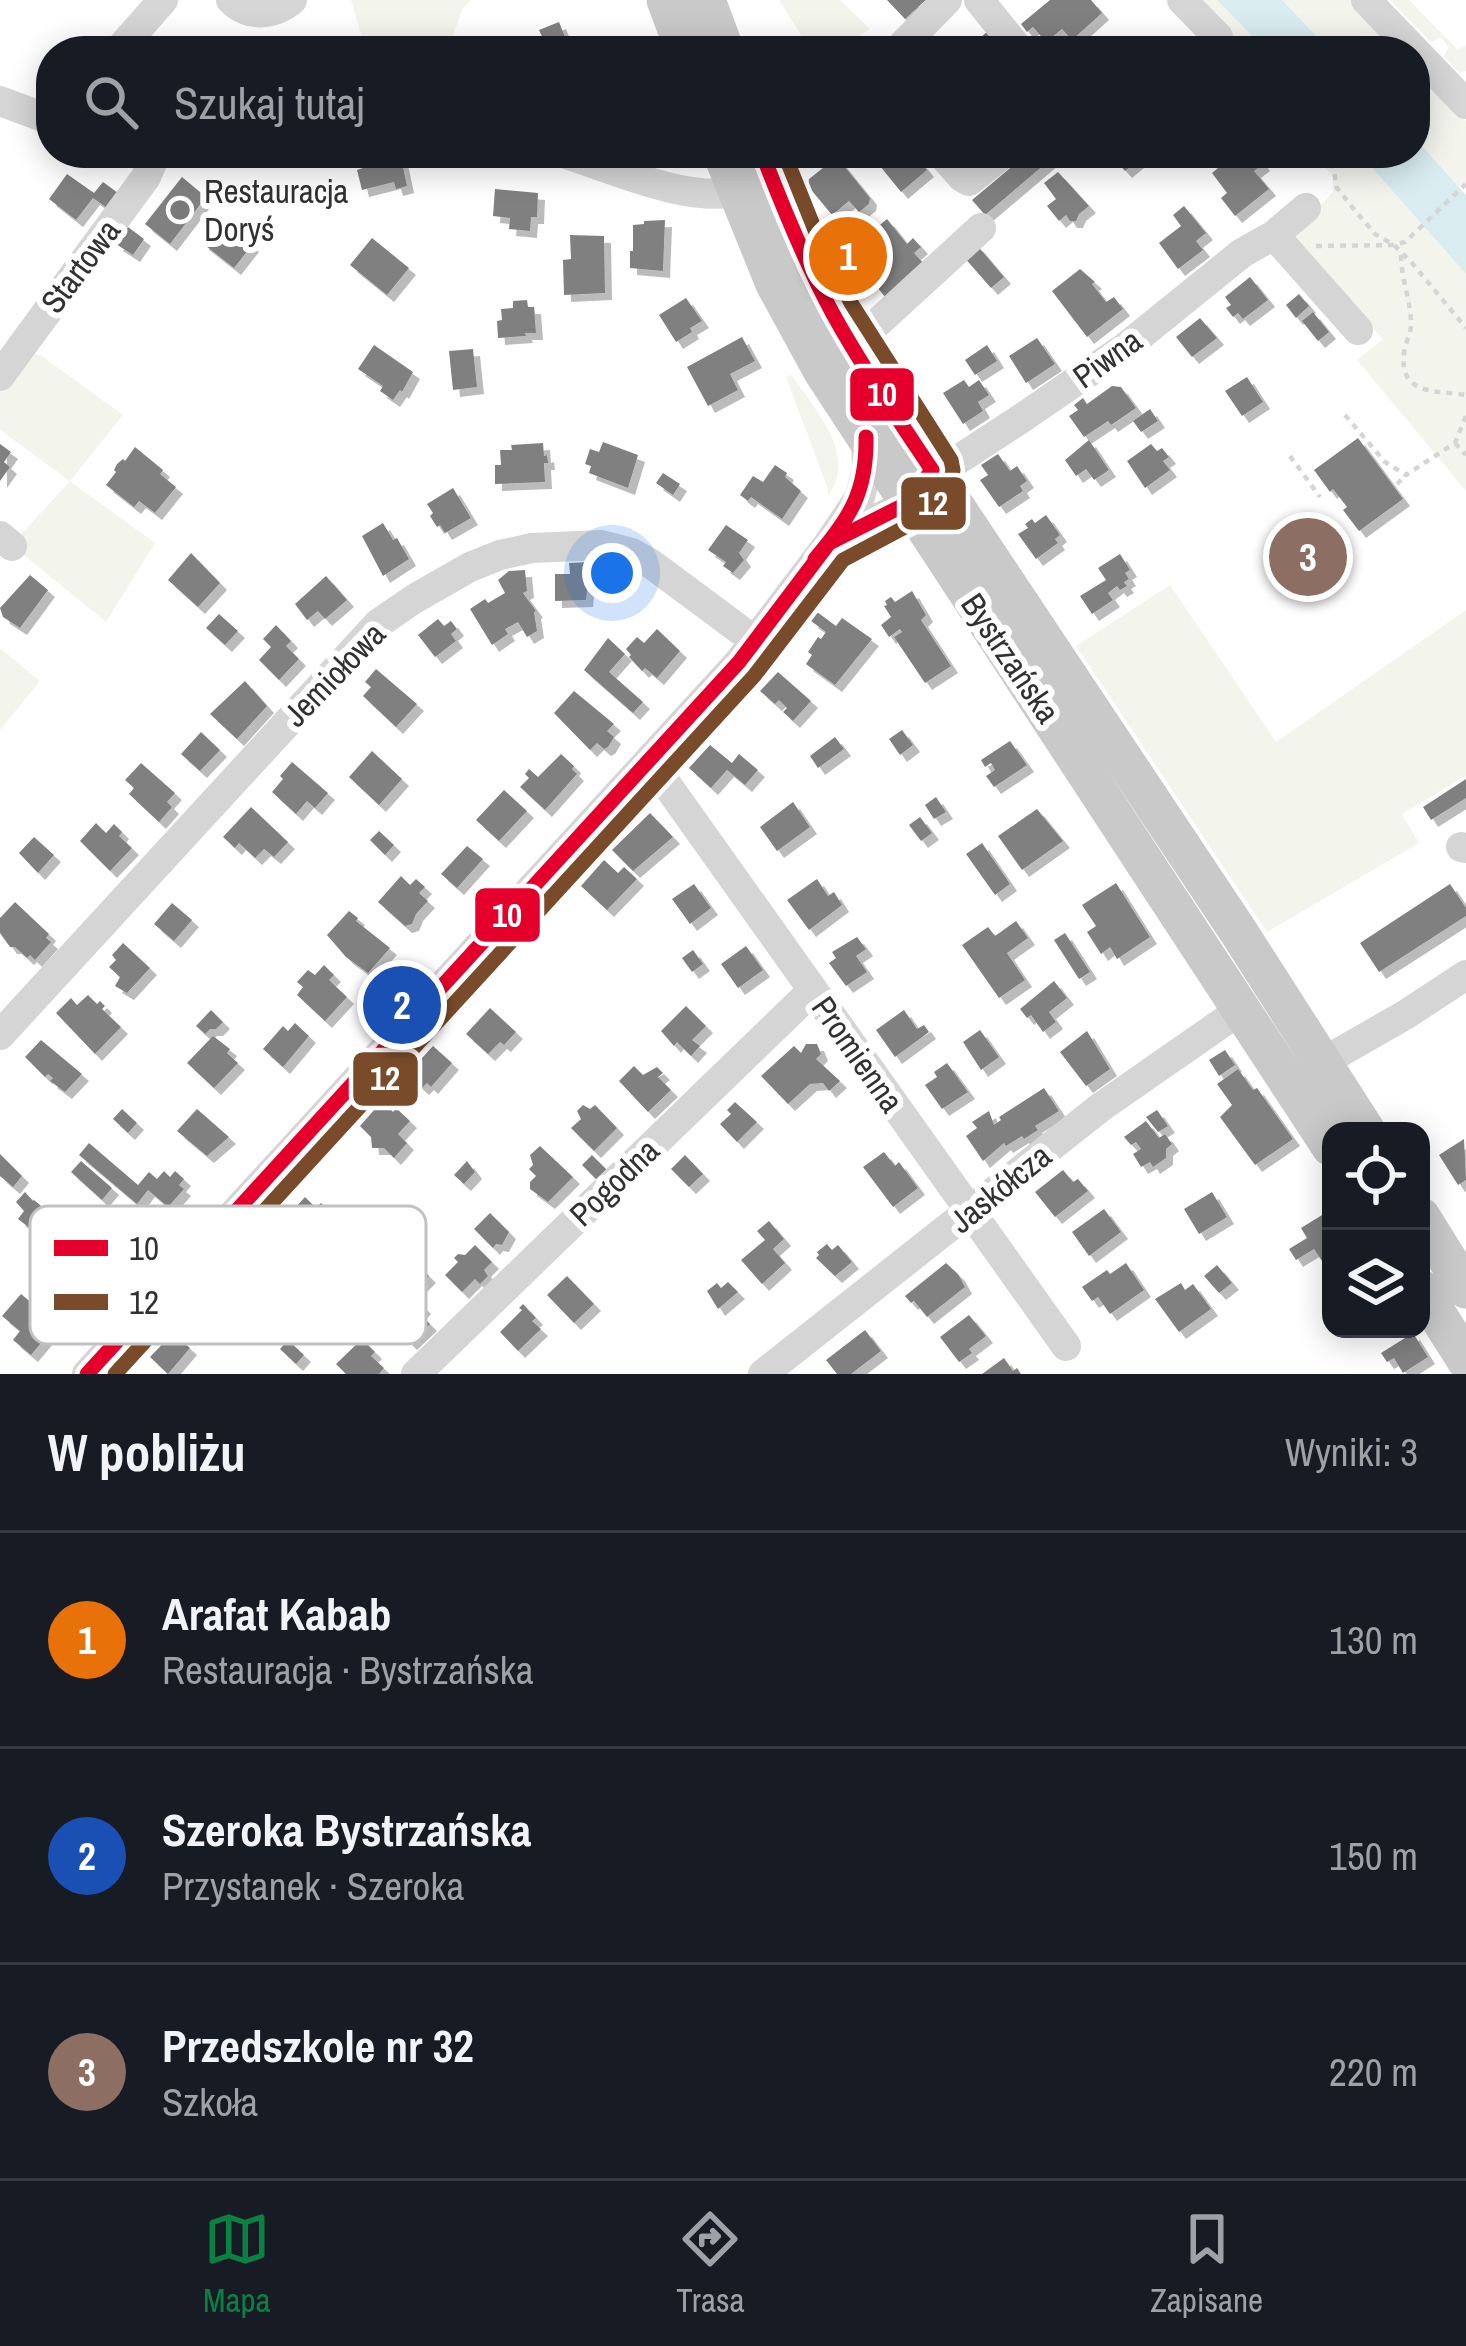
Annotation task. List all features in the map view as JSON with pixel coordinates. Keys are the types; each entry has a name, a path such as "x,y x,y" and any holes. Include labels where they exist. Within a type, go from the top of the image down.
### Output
{"main road":[{"path":"666,0 679,36"},
{"path":"706,0 719,36"},
{"name":"Bystrzańska","path":"727,168 784,303 866,437 886,492 1322,1062 1360,1122"},
{"name":"Bystrzańska","path":"774,168 805,258 849,341 1166,859 1242,1009 1322,1133"},
{"path":"1430,1228 1459,1263"},
{"path":"1430,1302 1466,1360"}],"street":[{"path":"131,36 163,0"},
{"path":"231,0 238,7 263,13 292,0"},
{"path":"912,36 947,0"},
{"path":"1182,0 1217,36"},
{"path":"1366,0 1401,36"},
{"path":"986,7 1008,36"},
{"path":"1430,67 1466,104"},
{"path":"0,101 36,114"},
{"name":"Startowa","path":"0,376 150,168"},
{"path":"596,168 692,194 736,192"},
{"path":"954,168 969,181 987,168"},
{"name":"Piwna","path":"241,1206 739,662 830,543 886,492 953,463 1127,346 1306,208"},
{"path":"849,341 874,326 981,228"},
{"path":"1274,235 1358,330"},
{"path":"830,543 874,518 886,492"},
{"name":"Jemiołowa","path":"0,1035 379,623 470,567 532,548 616,547 650,563 755,640"},
{"name":"Promienna","path":"650,761 1066,1346"},
{"path":"1322,1062 1466,975"},
{"name":"Pogodna","path":"416,1374 813,991"},
{"name":"Jaskółcza","path":"765,1374 1101,1107 1242,1009"},
{"name":"Piwna","path":"87,1374 115,1344"}],"path":[{"path":"1333,168 1337,188 1375,234 1412,263 1466,328"},
{"path":"1309,246 1405,242 1466,184"},
{"path":"1401,255 1411,324 1403,355 1407,376 1424,390 1466,395"},
{"path":"1345,415 1377,454 1406,475"},
{"path":"1397,484 1455,443 1466,416"},
{"path":"1455,443 1466,455"},
{"path":"1290,457 1319,497"}],"shaded area":[{"path":"351,0 471,0 453,36 362,36"},
{"path":"779,0 840,0 870,29 860,36 802,36"},
{"path":"1188,0 1217,0 1252,36 1209,36"},
{"path":"1217,0 1282,0 1317,36 1252,36"},
{"path":"1282,0 1350,0 1386,36 1317,36"},
{"path":"1390,0 1409,0 1457,49 1466,46 1466,71 1459,73 1444,56 1449,47 1441,38 1431,42"},
{"path":"1430,82 1466,121 1466,182 1459,187 1430,155"},
{"path":"1430,155 1466,195 1466,274 1372,168 1430,168"},
{"path":"1326,168 1372,168 1466,274 1466,491 1357,360 1383,339 1291,243 1333,192 1333,176"},
{"path":"32,353 123,415 70,481 0,430 0,384"},
{"path":"792,375 836,449 839,465 828,496 786,377"},
{"path":"70,481 155,543 106,622 20,552 14,542"},
{"path":"1170,585 1276,742 1466,610 1466,776 1402,814 1419,843 1267,932 1076,646"},
{"path":"0,648 40,681 0,730"}],"building":[{"path":"887,0 926,0 905,19"},
{"path":"1050,0 1091,0 1102,13 1076,36 1062,29 1053,36 1041,36 1033,27 1027,32 1021,24"},
{"path":"559,22 565,36 542,36 539,30"},
{"path":"403,168 407,186 396,189 394,182 362,190 357,170"},
{"path":"823,168 846,168 870,198 869,204 859,212 849,201 832,215 808,186 809,179"},
{"path":"882,168 925,168 927,170 901,192"},
{"path":"1010,168 1040,168 985,215 972,200"},
{"path":"1218,168 1258,168 1254,171 1269,189 1235,216 1221,198 1227,193 1212,173"},
{"path":"1058,172 1089,206 1076,221 1066,215 1059,221 1047,206 1056,199 1044,183"},
{"path":"67,174 94,193 103,182 118,193 107,208 93,198 76,220 49,199"},
{"path":"182,177 206,197 170,244 145,224"},
{"path":"495,189 538,193 537,217 531,217 530,231 509,229 510,218 493,216"},
{"path":"1184,206 1206,233 1196,241 1203,250 1178,269 1159,243 1181,226 1173,215"},
{"path":"887,219 907,244 913,238 921,247 914,253 924,264 885,297 867,274 860,280 854,273 851,276 835,240 861,225 869,234"},
{"path":"220,220 252,245 234,268 202,243"},
{"path":"665,220 663,271 630,268 633,225"},
{"path":"128,227 144,239 133,255 116,244"},
{"path":"570,235 604,236 605,293 564,295 563,260 571,259"},
{"path":"372,238 409,268 387,295 350,265"},
{"path":"976,244 1004,277 991,288 963,256"},
{"path":"1080,269 1095,282 1106,302 1114,297 1123,309 1087,337 1052,291"},
{"path":"1250,277 1268,300 1243,319 1238,313 1233,317 1225,297"},
{"path":"1299,294 1309,306 1296,318 1286,305"},
{"path":"686,298 702,321 676,342 659,315"},
{"path":"527,300 528,307 534,307 536,333 498,338 501,309 513,308 513,301"},
{"path":"1313,312 1329,332 1318,341 1302,321"},
{"path":"1200,318 1217,338 1192,357 1176,337"},
{"path":"742,337 755,361 730,374 738,390 708,406 687,367"},
{"path":"1037,338 1055,364 1026,383 1009,356"},
{"path":"374,345 413,372 393,400 380,391 383,386 358,369"},
{"path":"987,345 997,361 975,375 965,360"},
{"path":"473,349 477,387 453,390 449,351"},
{"path":"1247,377 1263,402 1242,416 1225,391"},
{"path":"964,380 969,387 979,380 989,395 978,402 983,411 963,424 943,393"},
{"path":"1112,386 1121,387 1136,408 1084,437 1069,416 1078,410 1074,405 1083,398 1087,404"},
{"path":"1150,409 1158,421 1141,432 1133,421"},
{"path":"1358,438 1403,499 1359,531 1343,510 1347,507 1314,470"},
{"path":"1089,440 1109,470 1094,480 1086,469 1076,476 1065,460"},
{"path":"603,442 638,455 628,488 589,473 591,466 585,464 590,449 599,452"},
{"path":"543,443 548,463 544,463 545,482 495,484 500,450"},
{"path":"0,444 11,452 4,462 10,467 0,481"},
{"path":"1151,444 1169,457 1163,461 1170,470 1145,488 1127,461"},
{"path":"135,447 176,487 155,513 139,501 134,507 106,485 117,464"},
{"path":"998,454 1010,471 1017,466 1027,481 1020,486 1023,491 999,507 980,480 988,475 981,465"},
{"path":"775,465 801,491 782,519 751,497 748,501 740,495 753,476 763,482"},
{"path":"663,473 680,484 673,495 656,483"},
{"path":"453,488 471,518 445,533 430,516 433,513 427,504"},
{"path":"1046,515 1060,535 1055,539 1058,543 1036,559 1018,534 1032,519 1035,523"},
{"path":"383,523 409,559 383,576 362,536"},
{"path":"726,525 748,540 739,553 744,560 733,573 708,550"},
{"path":"191,553 220,583 198,607 168,580"},
{"path":"1120,554 1130,570 1125,573 1127,586 1108,593 1113,600 1092,614 1080,596 1106,580 1098,568"},
{"path":"590,562 586,600 555,601 555,574 570,574 569,563"},
{"path":"525,570 527,591 523,593 536,611 537,631 527,637 518,622 492,645 470,609 505,593 498,580 509,571"},
{"path":"30,575 48,590 20,628 3,617 0,608"},
{"path":"326,576 347,600 325,619 318,611 307,620 295,604"},
{"path":"912,591 926,615 921,620 951,666 925,683 894,637 900,629 889,637 881,625 891,617 885,601 891,597 895,602"},
{"path":"817,612 836,626 842,618 872,639 835,685 806,664 812,655 808,652 826,632 811,621"},
{"path":"219,614 238,631 225,645 206,628"},
{"path":"438,619 444,626 451,621 457,629 451,634 456,641 435,657 418,635"},
{"path":"276,625 299,659 279,680 259,660 271,647 263,639"},
{"path":"657,629 680,651 657,678 645,668 642,671 626,649 637,637 644,643"},
{"path":"608,638 625,654 609,672 643,702 633,713 584,670"},
{"path":"376,669 417,704 396,727 363,696 371,687 365,682"},
{"path":"778,672 811,701 793,721 779,700 775,704 760,691"},
{"path":"245,681 267,706 237,739 210,714"},
{"path":"574,691 614,724 607,731 614,737 608,747 597,743 590,750 554,713"},
{"path":"902,730 913,745 900,755 889,739"},
{"path":"201,732 220,750 200,771 181,754"},
{"path":"835,737 844,749 818,768 810,756"},
{"path":"1010,741 1027,765 994,787 986,776 995,770 981,760"},
{"path":"710,745 732,763 739,754 758,770 745,785 727,770 711,788 689,768"},
{"path":"372,751 402,779 379,805 349,777"},
{"path":"561,754 577,774 545,810 520,787 529,778 525,774 529,769 538,777"},
{"path":"292,762 328,793 315,808 307,801 296,814 272,792"},
{"path":"141,763 175,793 167,802 172,807 159,822 129,794 134,788 125,780"},
{"path":"1466,779 1466,798 1431,820 1423,807"},
{"path":"504,790 527,811 499,841 476,820"},
{"path":"936,797 946,812 934,819 925,805"},
{"path":"793,802 810,827 777,851 760,827"},
{"path":"251,807 288,842 274,857 264,849 255,858 239,843 235,848 223,837"},
{"path":"1037,809 1063,841 1022,870 998,836"},
{"path":"650,813 673,837 633,871 612,850"},
{"path":"920,817 932,833 921,841 909,825"},
{"path":"96,823 106,833 114,824 132,848 110,871 80,841"},
{"path":"379,831 394,845 385,855 370,840"},
{"path":"34,837 54,855 38,873 19,853"},
{"path":"982,843 1010,884 995,895 966,854"},
{"path":"467,846 483,859 457,888 441,874"},
{"path":"604,860 618,873 624,867 637,879 607,910 581,886"},
{"path":"401,876 410,885 416,879 425,887 419,893 428,901 412,924 405,926 378,902"},
{"path":"817,879 828,896 834,892 842,905 809,930 787,900"},
{"path":"1116,883 1150,937 1117,959 1110,947 1101,954 1087,932 1096,926 1082,905"},
{"path":"694,884 711,908 690,924 672,899"},
{"path":"1450,884 1466,916 1379,972 1360,943"},
{"path":"15,902 49,934 46,938 51,942 35,960 10,947 0,933 0,918"},
{"path":"172,903 192,920 174,941 154,924"},
{"path":"349,911 390,948 368,973 327,935"},
{"path":"1016,921 1028,938 1007,953 1025,980 999,998 962,945 988,927 995,936"},
{"path":"1065,933 1090,972 1079,979 1054,940"},
{"path":"857,937 866,949 856,956 867,972 846,986 829,963 836,958 832,952"},
{"path":"123,943 150,968 127,993 115,986 120,977 109,967"},
{"path":"746,946 763,970 738,988 721,964"},
{"path":"693,950 703,964 692,972 682,958"},
{"path":"324,965 334,975 329,980 347,997 325,1021 297,995 303,987 297,982 308,970 315,975"},
{"path":"1054,981 1067,998 1049,1012 1056,1022 1043,1032 1020,1009"},
{"path":"88,995 97,1004 100,1001 121,1027 95,1054 56,1013 71,998 77,1005"},
{"path":"686,1006 706,1026 692,1040 700,1046 691,1056 661,1031"},
{"path":"490,1008 516,1032 488,1054 466,1034"},
{"path":"211,1010 223,1022 205,1034 196,1026"},
{"path":"904,1010 917,1029 924,1025 929,1032 895,1057 876,1030"},
{"path":"295,1023 309,1036 283,1067 263,1049 283,1026 288,1031"},
{"path":"980,1030 999,1057 981,1070 963,1042"},
{"path":"1087,1031 1110,1069 1086,1086 1060,1052"},
{"path":"213,1036 230,1049 227,1053 238,1063 214,1088 187,1063"},
{"path":"41,1040 82,1074 65,1092 25,1057"},
{"path":"806,1044 817,1044 821,1054 816,1059 840,1081 829,1091 823,1083 810,1084 788,1104 761,1076 794,1046 801,1053"},
{"path":"433,1046 452,1063 431,1087 427,1083 422,1088 413,1080 418,1075 412,1069"},
{"path":"1225,1050 1235,1065 1219,1076 1209,1060"},
{"path":"947,1063 968,1092 942,1109 925,1085"},
{"path":"634,1066 643,1075 657,1067 663,1073 658,1077 671,1090 648,1112 619,1081"},
{"path":"1238,1069 1293,1139 1255,1165 1220,1117 1232,1105 1217,1084"},
{"path":"1044,1088 1059,1111 1035,1126 1038,1130 1004,1143 983,1161 966,1136 977,1128 972,1122 989,1111 994,1125"},
{"path":"382,1101 410,1121 398,1134 407,1143 394,1158 384,1148 372,1148 371,1137 360,1126"},
{"path":"735,1102 757,1122 737,1142 720,1124"},
{"path":"583,1105 590,1109 595,1105 617,1128 594,1151 571,1128 581,1119 577,1111"},
{"path":"122,1109 137,1123 128,1133 113,1119"},
{"path":"197,1109 229,1137 207,1156 177,1131"},
{"path":"1157,1110 1168,1126 1158,1132 1146,1117"},
{"path":"1146,1121 1159,1138 1165,1134 1172,1144 1166,1158 1153,1167 1150,1162 1141,1167 1133,1154 1141,1149 1124,1137"},
{"path":"1464,1139 1466,1180 1458,1185 1439,1155"},
{"path":"89,1143 138,1185 149,1172 157,1179 164,1171 170,1177 175,1171 184,1179 179,1185 184,1189 169,1206 148,1190 137,1204 79,1155"},
{"path":"540,1146 573,1177 548,1202 530,1189 536,1176 529,1169 533,1165 530,1155"},
{"path":"884,1152 895,1166 899,1162 918,1188 893,1207 863,1167"},
{"path":"0,1154 22,1176 13,1187 0,1176"},
{"path":"592,1155 607,1170 597,1180 582,1165"},
{"path":"685,1155 703,1174 689,1187 671,1169"},
{"path":"81,1161 112,1188 102,1200 71,1172"},
{"path":"467,1161 475,1172 464,1184 454,1175"},
{"path":"1063,1170 1088,1191 1055,1217 1035,1192"},
{"path":"25,1192 41,1206 30,1206 30,1228 18,1219 24,1211 16,1202"},
{"path":"1212,1192 1227,1217 1199,1234 1184,1209"},
{"path":"1104,1209 1121,1232 1089,1256 1072,1232"},
{"path":"490,1213 509,1232 502,1245 493,1248 474,1229"},
{"path":"1322,1215 1322,1261 1314,1249 1296,1260 1289,1249 1307,1238 1301,1228"},
{"path":"769,1221 784,1239 773,1249 785,1263 762,1284 741,1260 765,1240 757,1231"},
{"path":"827,1244 832,1250 838,1245 852,1262 835,1276 816,1258"},
{"path":"475,1245 492,1262 480,1284 475,1279 462,1292 445,1275 458,1262 454,1258 458,1254 465,1255"},
{"path":"946,1263 965,1287 927,1317 905,1296"},
{"path":"1126,1263 1144,1290 1110,1314 1098,1297 1092,1301 1082,1287"},
{"path":"1217,1265 1232,1283 1219,1293 1204,1276"},
{"path":"567,1276 594,1304 574,1323 547,1295"},
{"path":"728,1282 738,1292 718,1309 707,1291"},
{"path":"1181,1283 1185,1290 1193,1284 1211,1309 1179,1332 1155,1299"},
{"path":"21,1294 30,1302 30,1344 40,1344 31,1355 13,1340 20,1331 2,1316"},
{"path":"523,1304 541,1329 518,1351 500,1332"},
{"path":"969,1315 986,1336 959,1362 940,1337"},
{"path":"865,1330 881,1351 851,1374 837,1374 826,1360"},
{"path":"1405,1338 1416,1338 1428,1357 1403,1373 1394,1358 1387,1362 1381,1353"},
{"path":"162,1344 190,1348 168,1374 150,1357"},
{"path":"292,1344 304,1355 296,1364 280,1349"},
{"path":"357,1344 367,1344 375,1352 371,1356 384,1368 379,1374 346,1374 336,1364"},
{"path":"1004,1358 1021,1374 982,1374"}],"transit line":[{"name":"10","path":"768,168 833,314 932,470"},
{"name":"12","path":"269,1206 754,676 843,560 924,517 951,479 951,460 851,303 790,168"},
{"name":"10","path":"815,559 838,530 860,489 866,437"},
{"name":"10","path":"241,1206 739,662 829,543 908,503 932,470"},
{"name":"10","path":"87,1374 114,1344"},
{"name":"12","path":"115,1374 142,1344"}],"place":[{"name":"Restauracja Doryś","path":"180,210"},
{"name":"Arafat Kabab","path":"848,256"},
{"name":"Przedszkole nr 32","path":"1308,557"},
{"name":"Szeroka Bystrzańska","path":"402,1005"}]}
